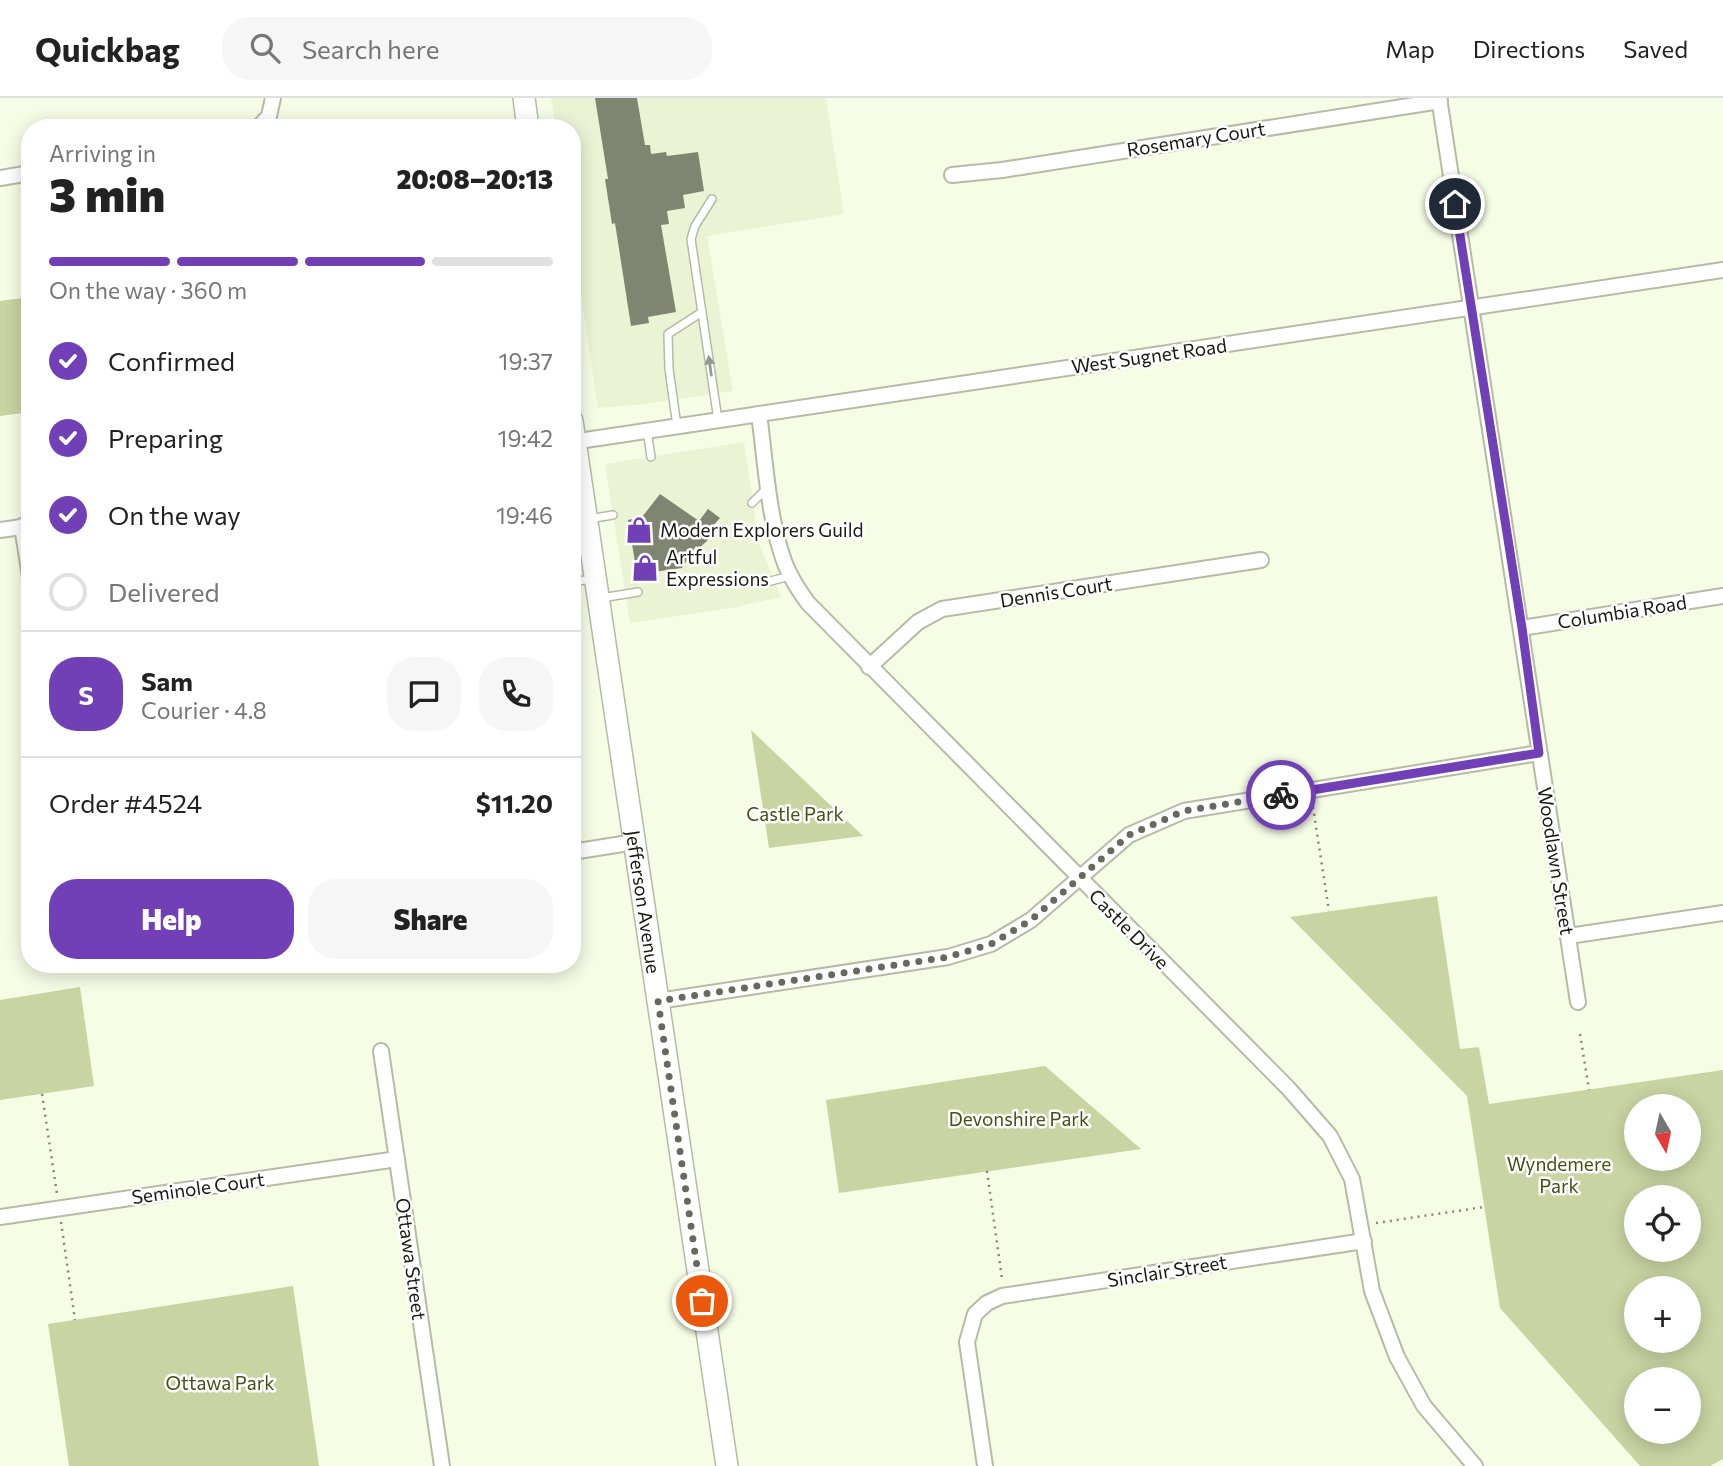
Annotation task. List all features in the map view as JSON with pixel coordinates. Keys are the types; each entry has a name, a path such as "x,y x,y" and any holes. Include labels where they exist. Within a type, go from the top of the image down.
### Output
{"street":[{"path":"266,119 274,98"},
{"path":"524,98 527,119"},
{"name":"Rosemary Court","path":"952,175 1002,170 1440,99"},
{"name":"Woodlawn Street","path":"1440,99 1578,1002"},
{"path":"0,178 21,174"},
{"name":"West Sugnet Road","path":"581,434 677,426 1723,270"},
{"name":"Castle Drive","path":"759,414 782,556 808,603 1289,1089 1330,1136 1352,1180 1372,1292 1396,1357 1424,1406 1475,1466"},
{"name":"Jefferson Avenue","path":"582,515 597,588 727,1466"},
{"path":"0,530 21,527"},
{"name":"Dennis Court","path":"869,667 918,622 943,609 1261,560"},
{"name":"Columbia Road","path":"1522,628 1723,597"},
{"path":"658,1001 948,957 991,944 1031,920 1129,835 1184,811 1539,753"},
{"path":"581,851 635,842"},
{"path":"1569,936 1723,913"},
{"name":"Ottawa Street","path":"381,1051 442,1466"},
{"name":"Seminole Court","path":"0,1217 397,1159"},
{"name":"Sinclair Street","path":"985,1466 967,1342 975,1314 987,1303 1002,1296 1364,1241"}],"lane":[{"path":"712,199 695,226 691,239 718,420"},
{"path":"677,426 669,369 668,334 702,312"},
{"path":"648,430 651,457"},
{"path":"752,503 769,486"},
{"path":"582,515 613,515"},
{"path":"767,582 791,576"},
{"path":"581,584 638,592"}],"path":[{"path":"1313,807 1329,911"},
{"path":"1580,1034 1589,1090"},
{"path":"42,1094 75,1320"},
{"path":"987,1171 1002,1279"},
{"path":"1376,1223 1484,1207"}],"shaded area":[{"path":"551,98 826,98 844,214 707,236 733,391 598,408 581,295 581,119 554,119"},
{"path":"744,442 759,543 781,597 732,608 630,623 605,464"}],"green space":[{"path":"21,298 21,413 0,416 0,301"},
{"name":"Castle Park","path":"751,730 863,836 769,848"},
{"name":"Wyndemere Park","path":"1437,896 1460,1049 1479,1047 1489,1104 1723,1070 1723,1459 1710,1466 1640,1466 1500,1308 1467,1096 1290,917"},
{"path":"80,987 94,1086 0,1100 0,1000"},
{"name":"Devonshire Park","path":"1045,1066 1141,1149 839,1193 826,1100"},
{"name":"Ottawa Park","path":"293,1286 319,1466 69,1466 48,1324"}],"building":[{"path":"595,98 637,98 645,145 650,145 651,154 666,152 667,156 698,152 704,191 683,195 685,208 667,211 669,224 661,225 676,312 648,317 649,323 631,326 615,223 612,224"},
{"path":"660,494 699,521 708,509 720,518 710,529 712,531 707,541 699,548 696,546 682,568 654,572 655,577 638,580 628,520 642,517"}],"way so far":[{"path":"702,1301 658,1001 948,957 991,944 1031,920 1129,835 1184,811 1281,795"}],"place":[{"name":"Modern Explorers Guild","path":"639,530"},
{"name":"Artful Expressions","path":"645,568"}],"route":[{"path":"1281,795 1539,753 1522,628 1455,204"}]}
